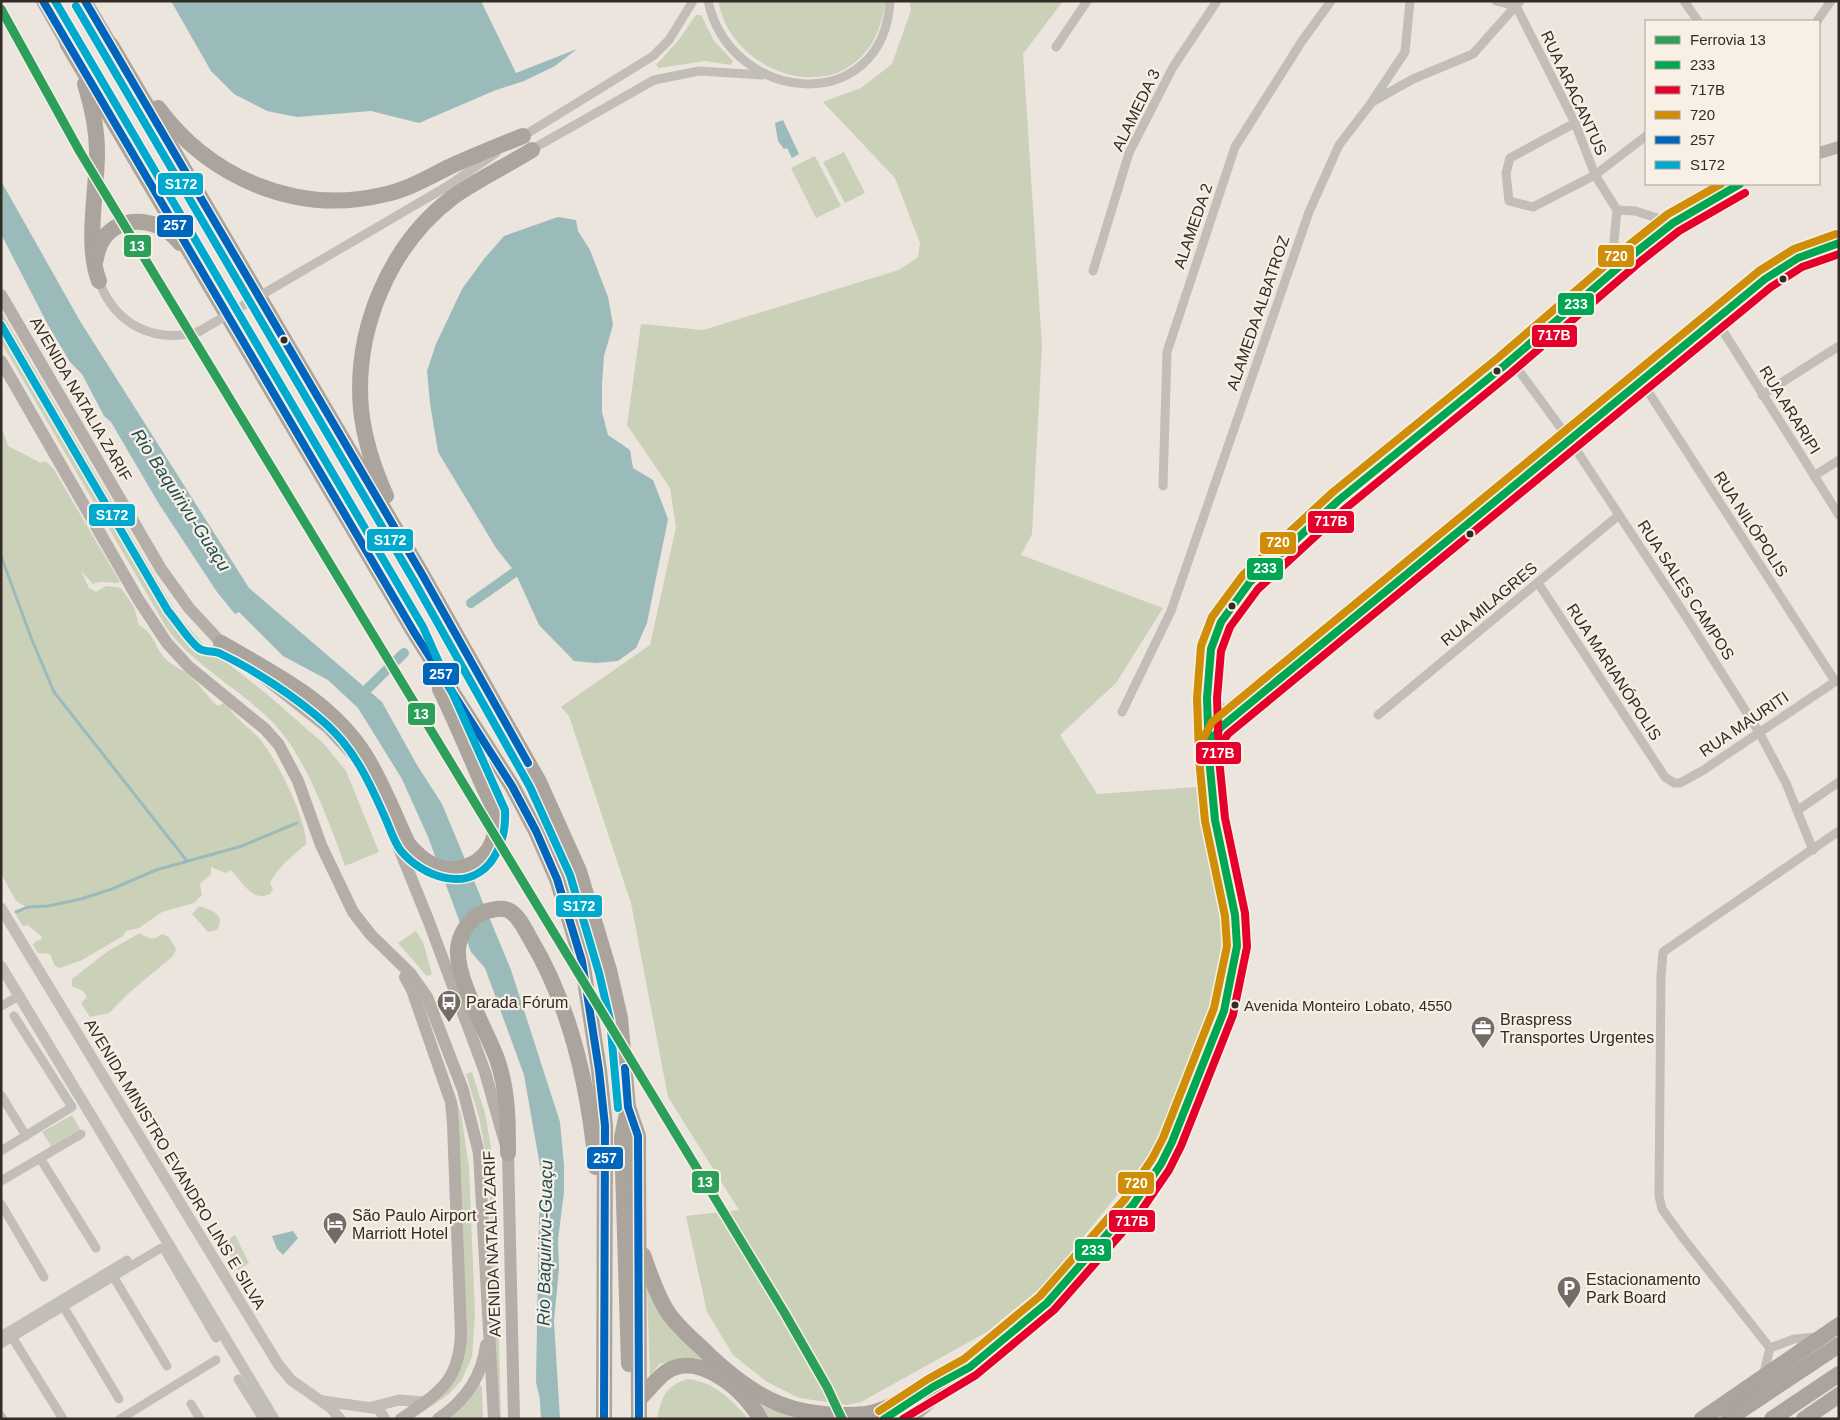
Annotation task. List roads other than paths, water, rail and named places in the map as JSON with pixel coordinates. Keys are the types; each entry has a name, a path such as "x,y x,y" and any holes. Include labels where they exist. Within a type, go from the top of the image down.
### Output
{"highway":[{"path":"68,43 414,632 512,786 536,831 563,896 582,961 600,1070 605,1126 604,1419"},
{"path":"68,43 85,84 96,128 97,151 92,254 99,281"},
{"path":"111,45 168,121 188,143 210,161 242,180 275,192 311,199 347,200 382,195 417,184 449,167 522,136"},
{"path":"111,45 423,576 539,782 579,871 609,970 620,1018 628,1107 638,1136 639,1419"},
{"path":"423,576 382,486 368,448 361,409 360,369 367,330 380,292 395,263 423,225 453,198 532,150"},
{"path":"99,281 96,262 102,242 116,228 136,221 152,223 167,230 204,273"},
{"path":"221,643 311,697 345,729 364,754 408,844 418,856 432,866 444,870 469,866 480,861 490,848 495,835 495,812 414,632"},
{"path":"508,1153 508,1111 504,1084 498,1060 462,976 458,951 461,936 472,920 480,914 494,909 507,910 515,915 542,959 565,1015 578,1053 587,1094 598,1184 605,1222"},
{"path":"628,1107 622,1137 629,1419"},
{"path":"639,1243 658,1294 667,1311 680,1327 721,1366 764,1400 780,1408 820,1416 868,1414 933,1387"},
{"path":"1702,1419 1762,1376 1839,1325"},
{"path":"1728,1419 1839,1345"},
{"path":"639,1399 666,1372 690,1365 716,1374 744,1398 760,1419"},
{"path":"1772,1419 1839,1374"},
{"path":"1804,1419 1839,1395"}],"main road":[{"path":"43,1 68,43"},
{"path":"85,1 111,45"},
{"path":"1820,152 1839,147"},
{"path":"911,1419 1047,1303 1133,1205 1161,1164 1194,1091 1226,1004 1237,946 1232,897 1215,820 1208,747 1208,698 1213,641 1231,605 1250,582 1339,500 1511,360 1618,267 1672,223 1738,185"},
{"name":"AVENIDA NATALIA ZARIF","path":"1,295 161,569 189,608 221,643 327,727 356,758 375,789 429,922 485,1072 508,1153 514,1419"},
{"name":"AVENIDA NATALIA ZARIF","path":"1,361 138,599 166,643 189,667 265,729 279,745 298,781 321,845 341,891 367,930 398,964 410,973 427,997 463,1090 475,1131 482,1178 494,1419"},
{"path":"398,964 412,990 451,1102 454,1124 460,1352 452,1378 425,1402 401,1419"},
{"path":"438,1419 465,1397 473,1384 485,1352 489,1320"},
{"path":"884,1419 933,1387 970,1368"}],"street":[{"path":"99,281 114,309 138,329 150,333 176,336 200,331 446,186 522,136 653,56 669,40 693,1"},
{"path":"708,1 723,36 737,53 763,74 778,81 814,85 832,81 852,71 871,55 886,26 890,1"},
{"path":"1056,47 1087,1"},
{"name":"ALAMEDA 3","path":"1093,271 1129,153 1173,68 1217,1"},
{"name":"ALAMEDA 2","path":"1163,486 1167,352 1235,147 1302,41 1331,1"},
{"path":"1372,102 1405,52 1410,1"},
{"path":"1496,1 1518,4"},
{"path":"1684,1 1697,20"},
{"path":"1818,20 1830,1"},
{"name":"ALAMEDA ALBATROZ","path":"1122,712 1171,611 1309,212 1339,145 1372,102 1413,79 1473,54 1518,4"},
{"name":"RUA ARACANTUS","path":"1518,4 1575,123 1595,175 1617,210"},
{"path":"446,186 532,150 654,80 699,71 763,74"},
{"path":"1575,123 1510,158 1506,173 1508,201 1533,207 1595,175 1645,137"},
{"path":"1618,267 1614,241 1617,210 1635,211 1672,223"},
{"path":"1208,747 1220,728 1236,713 1775,272 1806,254 1839,243"},
{"name":"RUA ARARIPI","path":"1716,320 1839,516"},
{"path":"1762,395 1839,346"},
{"name":"RUA SALES CAMPOS","path":"1511,360 1569,439 1759,732 1786,783 1813,850"},
{"name":"RUA NILÓPOLIS","path":"1642,382 1837,680"},
{"path":"1814,476 1839,460"},
{"name":"RUA MILAGRES","path":"1378,715 1619,515"},
{"name":"RUA MARIANÓPOLIS","path":"1538,583 1665,777"},
{"name":"RUA MAURITI","path":"1665,777 1674,783 1680,782 1837,680"},
{"path":"1208,698 1220,708 1236,713"},
{"path":"1798,810 1839,782"},
{"path":"1770,1348 1662,1209 1658,1183 1663,952 1839,831"},
{"name":"AVENIDA MINISTRO EVANDRO LINS E SILVA","path":"1,908 263,1341 291,1380 319,1400 340,1419"},
{"path":"1,966 274,1419"},
{"path":"1,1006 19,996"},
{"path":"1,1151 72,1107 14,1016"},
{"path":"1,1095 26,1136"},
{"path":"1,1181 81,1134"},
{"path":"40,1158 96,1248"},
{"path":"1,1204 44,1277"},
{"path":"1,1336 164,1238"},
{"path":"1,1344 157,1249 164,1249 216,1338"},
{"path":"112,1276 167,1366"},
{"path":"63,1306 119,1398"},
{"path":"12,1337 63,1419"},
{"path":"1770,1348 1794,1339 1820,1337"},
{"path":"1762,1376 1770,1348"},
{"path":"120,1419 216,1360"},
{"path":"238,1379 263,1419"},
{"path":"319,1400 379,1409 385,1419"},
{"path":"372,1408 399,1400 425,1402"},
{"path":"191,1404 200,1419"},
{"path":"345,1419 347,1405"}],"water":[{"path":"171,1 481,1 516,73 577,49 555,66 524,81 496,90 419,123 371,111 297,117 267,111 234,94 211,71"},
{"path":"783,120 799,154 792,158 787,148 784,149 778,141 775,123"},
{"name":"Rio Baquirivu-Guaçu","path":"1,181 80,321 249,588 382,702 417,765 442,804 511,970 560,1122 564,1165 564,1192 558,1240 559,1269 554,1321 560,1419 541,1419 540,1400 536,1382 539,1217 543,1183 524,1075 485,968 471,952 428,837 402,779 358,708 328,680 283,656 239,612 235,614 217,592 159,504 111,422 104,416 82,374 70,362 48,325 1,234"},
{"path":"558,217 576,220 578,231 590,250 608,297 613,325 604,356 602,412 608,435 630,450 633,468 653,480 668,519 647,623 636,648 618,661 596,663 574,661 539,625 515,572 496,548 438,452 430,403 427,371 436,344 462,289 504,236"},
{"path":"293,1231 298,1238 283,1255 277,1249 272,1236"}],"waterway":[{"path":"1,556 32,640 54,692 187,861"},
{"path":"471,603 515,572"},
{"path":"358,698 404,653"},
{"path":"16,912 28,907 48,906 81,899 112,889 156,870 242,846 297,823"}],"rail line":[{"name":"13","path":"1,9 80,152 784,1312 827,1387 842,1419"}],"place":[{"name":"Avenida Monteiro Lobato, 4550","path":"1235,1005"},
{"name":"Parada Fórum","path":"449,1023"},
{"name":"Braspress Transportes Urgentes","path":"1483,1049"},
{"name":"São Paulo Airport Marriott Hotel","path":"335,1245"},
{"name":"Estacionamento Park Board","path":"1569,1309"}]}
